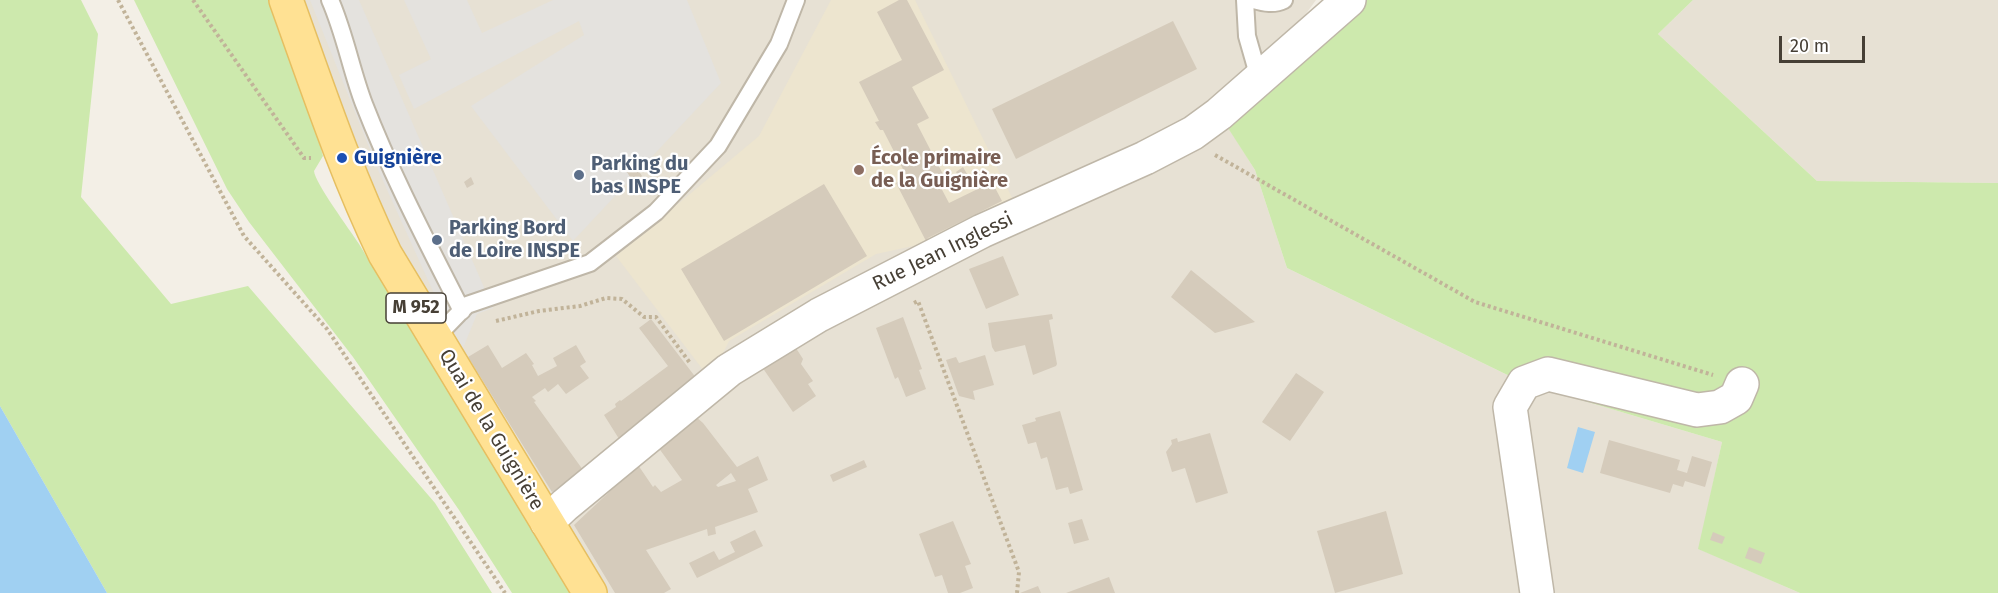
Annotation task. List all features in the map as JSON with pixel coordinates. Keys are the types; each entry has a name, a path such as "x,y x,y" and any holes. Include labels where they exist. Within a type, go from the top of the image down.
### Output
{"main road":[{"name":"Quai de la Guignière","path":"286,0 342,158 385,254 590,593"}],"street":[{"name":"Rue Jean Inglessi","path":"548,522 565,505 729,370 819,315 883,281 982,231 1145,158 1193,133 1220,114 1349,0"},
{"path":"1538,593 1510,407 1524,383 1548,374 1697,410 1720,407 1736,398 1742,384"}],"lane":[{"path":"330,0 340,22 363,101 397,183 465,308"},
{"path":"435,338 465,308 590,263 656,212 718,146 779,44 796,0"},
{"path":"1245,0 1248,36 1259,78"},
{"path":"1254,0 1266,4 1279,3 1284,0"}],"path":[{"path":"118,0 244,236 327,329 505,593"},
{"path":"193,0 304,158 342,158"},
{"path":"1193,133 1214,154 1474,302 1742,384"},
{"path":"883,281 904,308 918,301 1019,572 1017,593"},
{"path":"465,308 482,318 499,321 539,311 580,306 606,298 622,299 644,317 656,317 708,388"}],"shaded area":[{"path":"287,0 1316,0 1259,78 1220,114 1255,170 1287,268 1524,383 1722,442 1699,549 1800,593 590,593 413,302"},
{"name":"Parking Bord de Loire INSPE","path":"310,0 359,0 493,308 477,314 461,353 379,172"},
{"name":"Parking du bas INSPE","path":"404,0 467,0 482,33 553,0 687,0 721,83 573,241 471,106 584,35 579,21 414,109 399,75 431,59"},
{"name":"École primaire de la Guignière","path":"831,0 915,0 1015,204 927,243 876,254 729,341 710,379 616,256 759,136"},
{"path":"1693,0 1998,0 1998,183 1817,181 1658,34"}],"green space":[{"path":"0,0 81,0 98,34 81,197 171,304 248,286 435,503 492,593 107,593 0,406"},
{"path":"134,0 272,0 323,156 314,171 316,177 574,593 512,593 459,510 353,357 249,222 227,189"},
{"path":"1349,0 1693,0 1658,34 1817,181 1998,183 1998,593 1800,593 1698,549 1722,442 1524,383 1287,268 1255,170 1219,114"}],"water":[{"path":"0,406 107,593 0,593"},
{"path":"1578,427 1595,432 1583,473 1567,468"}],"building":[{"path":"899,0 907,0 944,70 912,87 929,118 917,124 946,180 939,184 949,203 992,182 1002,201 926,241 896,183 907,177 883,130 880,130 875,122 879,121 859,82 902,60 877,12"},
{"path":"1173,21 1197,69 1016,159 992,109"},
{"path":"636,167 642,176 633,182 627,172"},
{"path":"963,167 971,181 963,185 956,172"},
{"path":"471,177 474,184 467,188 464,182"},
{"path":"824,184 867,256 724,341 681,269"},
{"path":"1003,256 1019,295 986,309 969,269"},
{"path":"1191,270 1255,322 1215,333 1171,297"},
{"path":"1052,314 1053,319 1049,320 1056,366 1033,375 1025,345 995,352 988,323"},
{"path":"903,317 922,369 919,370 926,389 906,397 898,377 895,379 876,328"},
{"path":"651,319 700,383 621,442 604,415 616,407 615,404 620,400 668,366 639,328"},
{"path":"792,342 803,359 801,364 813,381 808,384 816,396 793,412 760,364"},
{"path":"488,345 502,368 526,353 534,364 532,365 538,376 557,366 553,358 576,345 586,362 580,366 589,378 566,394 558,384 548,392 545,388 532,397 583,470 552,492 468,357"},
{"path":"985,355 994,385 973,391 975,400 959,396 946,360 956,357 959,363"},
{"path":"1296,373 1324,392 1290,441 1262,422"},
{"path":"1060,411 1083,490 1070,494 1068,487 1056,490 1047,457 1041,459 1036,442 1028,444 1022,425 1036,421 1035,418"},
{"path":"695,416 737,467 758,456 768,480 748,489 758,512 715,527 716,534 708,536 707,529 646,550 671,589 664,593 615,593 574,525 638,465 653,487 655,485 661,492 682,480 658,447","holes":["731,473 736,481 718,487 716,485"]},
{"path":"1210,433 1228,493 1196,503 1185,468 1172,472 1166,452 1172,444 1171,440 1177,438 1178,442"},
{"path":"1609,440 1680,460 1677,470 1687,473 1692,456 1712,462 1705,487 1685,481 1683,487 1673,484 1670,493 1600,473"},
{"path":"864,460 867,467 833,482 830,475"},
{"path":"1386,511 1403,574 1335,593 1317,531"},
{"path":"1082,519 1089,540 1074,544 1068,523"},
{"path":"953,521 971,564 965,566 973,588 960,593 948,593 942,575 935,577 919,534"},
{"path":"755,530 763,546 697,578 689,563 714,551 719,560 735,552 730,542"},
{"path":"1713,532 1725,537 1722,544 1710,540"},
{"path":"1749,547 1765,553 1761,564 1745,558"},
{"path":"1109,577 1115,593 1066,593"},
{"path":"1038,586 1041,593 1020,593"}],"place":[{"name":"Guignière","path":"342,158"},
{"name":"École primaire de la Guignière","path":"859,170"},
{"name":"Parking du bas INSPE","path":"579,175"},
{"name":"Parking Bord de Loire INSPE","path":"437,240"}]}
